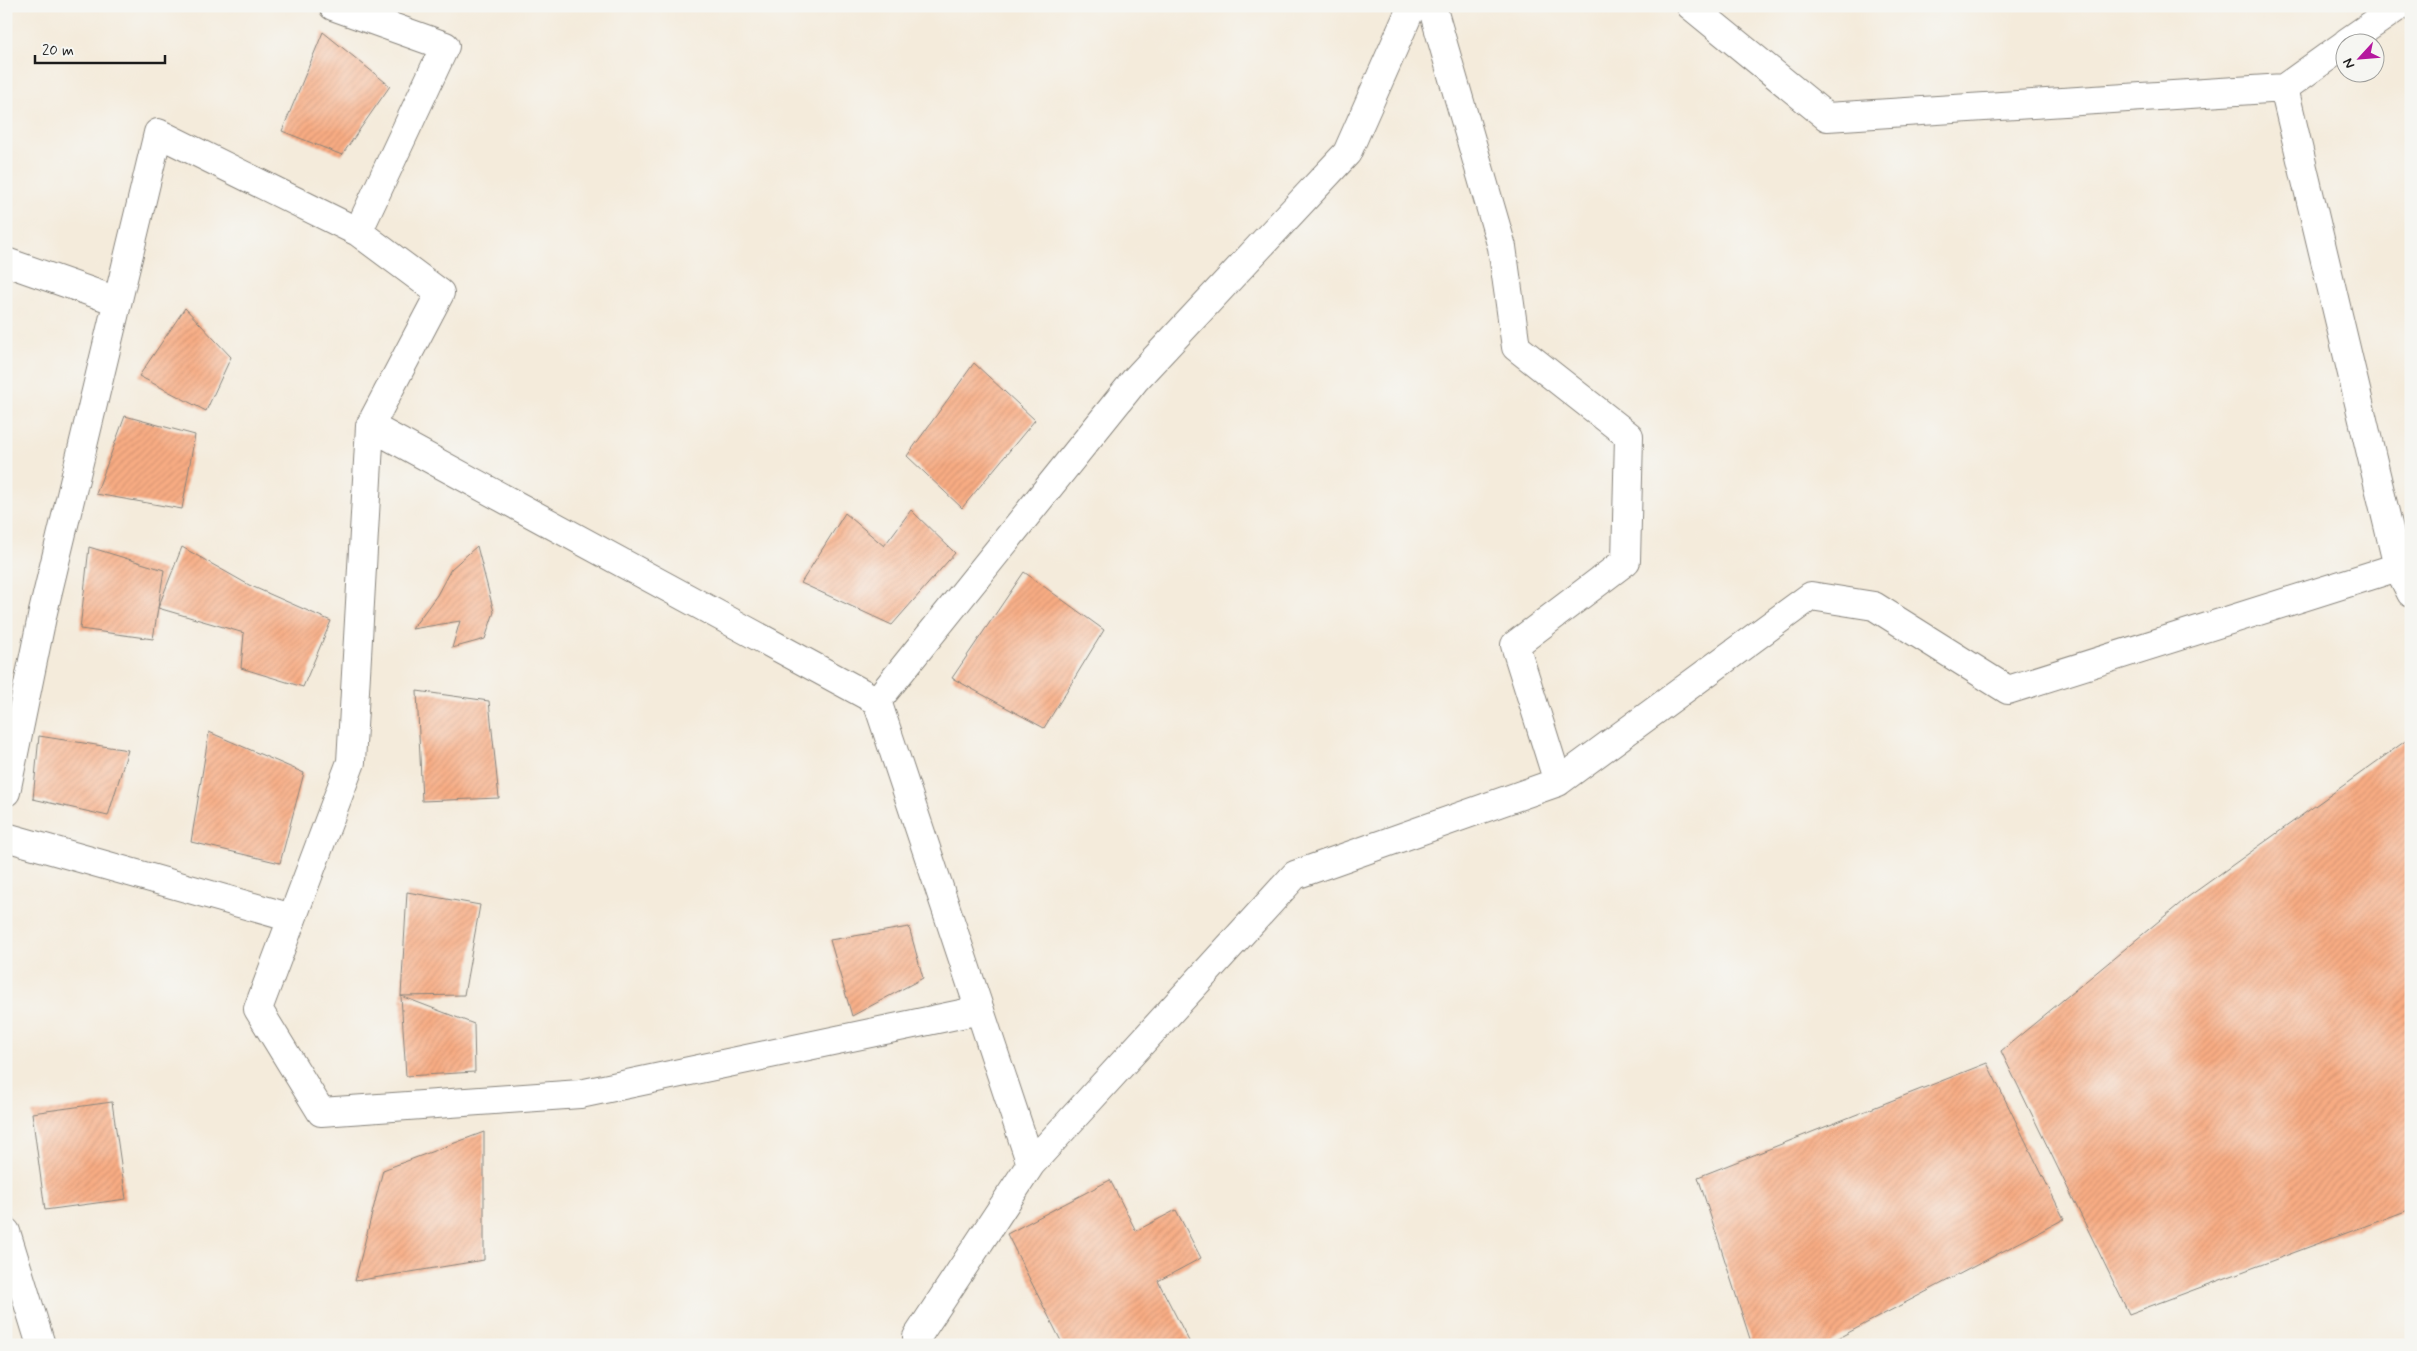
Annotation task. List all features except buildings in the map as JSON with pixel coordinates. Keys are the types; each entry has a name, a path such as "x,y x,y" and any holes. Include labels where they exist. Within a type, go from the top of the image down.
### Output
{"street":[{"path":"333,6 445,46 358,232"},
{"path":"878,701 1135,380 1348,153 1412,6"},
{"path":"1432,6 1502,247 1516,347 1629,436 1626,561 1515,645 1558,782"},
{"path":"1691,6 1827,118 2284,88 2334,53"},
{"path":"2363,32 2399,6"},
{"path":"2284,88 2398,567 2411,593"},
{"path":"6,792 43,612 158,133 358,232 440,293 370,426 351,762 258,1009 321,1112 580,1094 980,1010"},
{"path":"6,262 117,301"},
{"path":"370,426 878,701 1031,1164"},
{"path":"918,1345 917,1337 1031,1164 1295,875 1558,782 1811,596 1874,606 2008,690 2398,567"},
{"path":"6,837 292,918"},
{"path":"6,1232 41,1345"}]}
